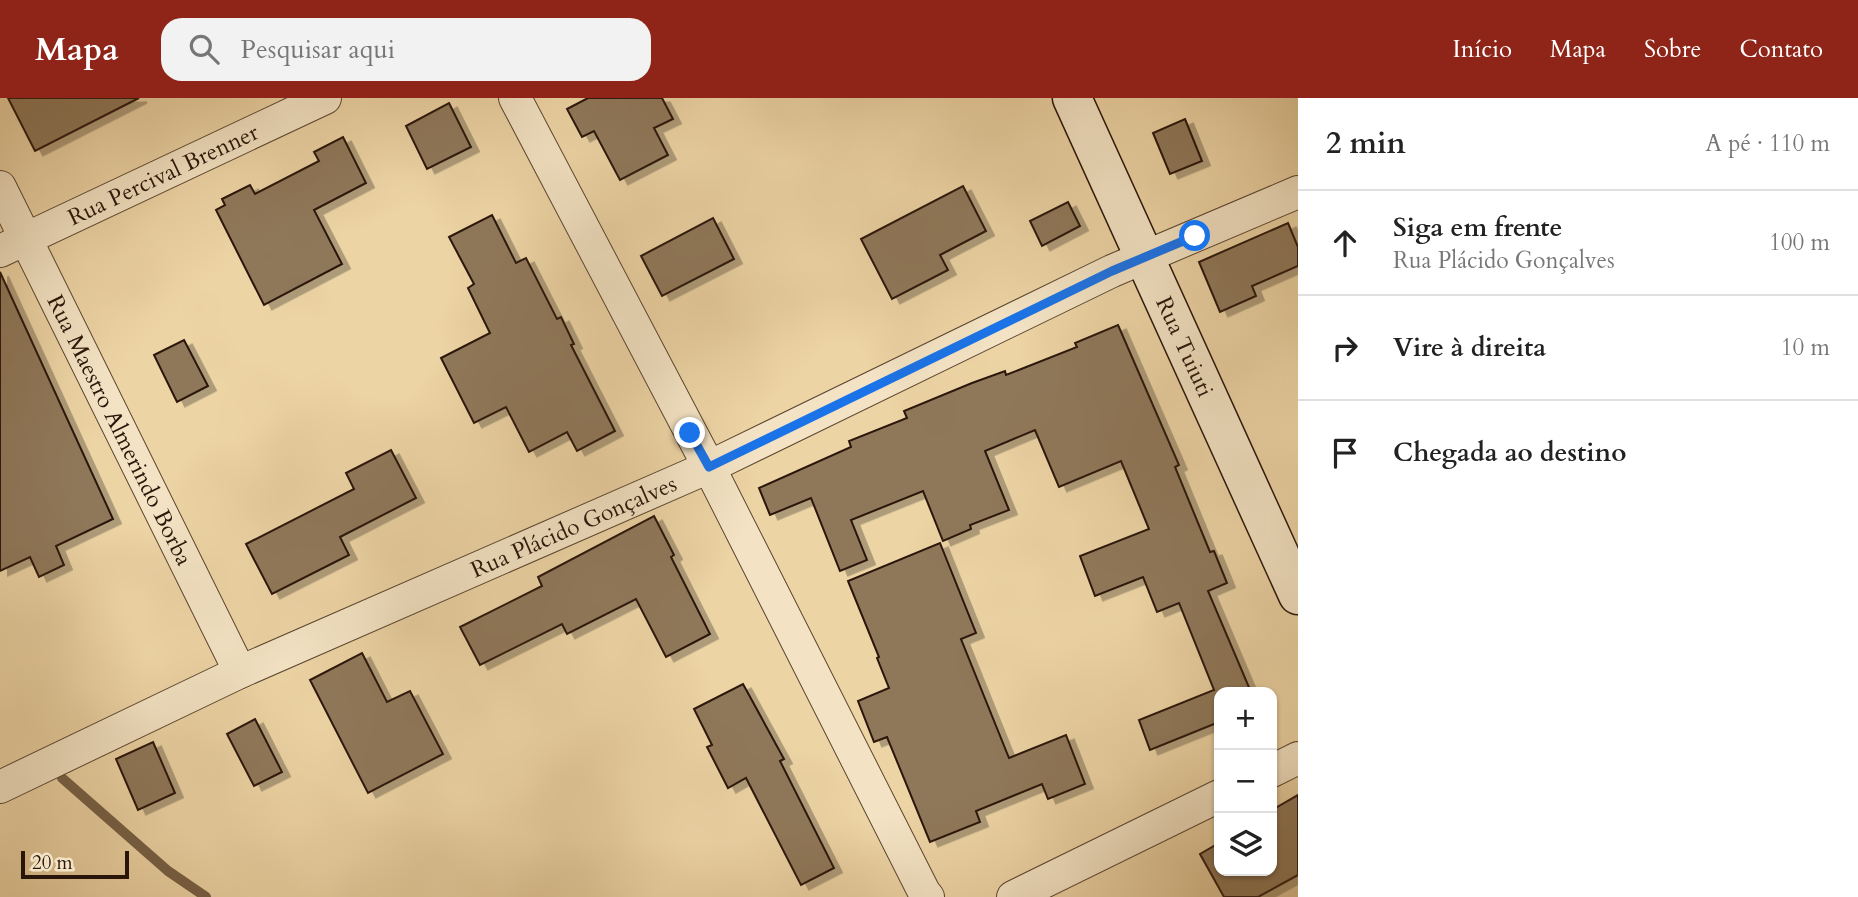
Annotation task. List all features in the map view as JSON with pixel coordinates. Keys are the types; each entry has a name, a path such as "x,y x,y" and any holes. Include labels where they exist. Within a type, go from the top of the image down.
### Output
{"main road":[{"name":"Rua Tuiuti","path":"1072,98 1298,595"}],"street":[{"name":"Rua Percival Brenner","path":"13,245 325,98"},
{"path":"515,98 709,467 928,897"},
{"name":"Rua Maestro Almerindo Borba","path":"0,187 13,245 240,672"},
{"name":"Rua Plácido Gonçalves","path":"0,787 240,672 709,467 1112,271 1298,192"},
{"path":"1277,768 1298,758"},
{"path":"1013,897 1214,798"}],"building":[{"path":"8,98 139,98 35,151"},
{"path":"588,98 662,98 673,119 654,128 668,155 620,180 594,131 582,137 567,109"},
{"path":"449,103 471,147 427,169 406,126"},
{"path":"1185,119 1202,161 1170,174 1153,133"},
{"path":"343,137 366,183 314,210 342,264 264,305 216,210 225,205 222,199 250,185 255,194 319,161 314,152"},
{"path":"963,186 986,231 940,255 948,270 892,299 861,239"},
{"path":"1068,202 1080,226 1042,246 1030,221"},
{"path":"492,215 516,263 526,258 557,319 561,317 574,344 571,345 615,431 577,451 567,432 529,452 506,407 474,423 441,358 490,333 468,288 474,284 449,237"},
{"path":"713,218 734,259 662,296 641,256"},
{"path":"1288,223 1298,247 1298,266 1252,286 1256,296 1220,312 1199,262"},
{"path":"0,272 113,519 56,546 64,565 39,577 30,557 0,571"},
{"path":"1118,325 1179,465 1175,467 1210,552 1214,551 1227,583 1208,591 1249,687 1214,687 1214,690 1179,603 1157,612 1143,577 1095,596 1080,556 1149,529 1121,461 1059,487 1035,430 985,451 1009,510 970,525 971,529 943,541 923,491 851,520 867,560 840,571 811,498 770,515 759,488 851,447 849,441 907,418 904,411 972,383 1005,371 1006,375 1077,347 1075,343"},
{"path":"184,340 208,386 177,402 154,355"},
{"path":"391,450 416,498 340,537 349,555 272,594 246,544 354,489 346,473"},
{"path":"654,516 674,555 671,557 710,634 666,657 636,599 567,634 562,624 480,665 460,627 542,586 538,577"},
{"path":"940,543 976,633 961,639 1009,758 1066,735 1085,784 1048,799 1042,784 976,811 980,822 930,842 887,737 874,742 858,701 889,688 848,581"},
{"path":"362,653 387,702 410,691 443,754 368,793 310,680"},
{"path":"743,684 784,759 780,761 834,868 801,885 746,778 728,788 707,747 712,745 694,709"},
{"path":"1214,690 1214,724 1150,750 1139,720"},
{"path":"255,719 282,772 254,786 227,734"},
{"path":"153,742 175,793 138,810 116,759"},
{"path":"1298,795 1298,875 1258,897 1224,897 1200,854 1214,846 1214,876 1277,876 1277,807"}],"waterway":[{"path":"62,778 168,871 206,897"}],"route":[{"path":"690,433 709,467 1112,271 1195,236"}]}
